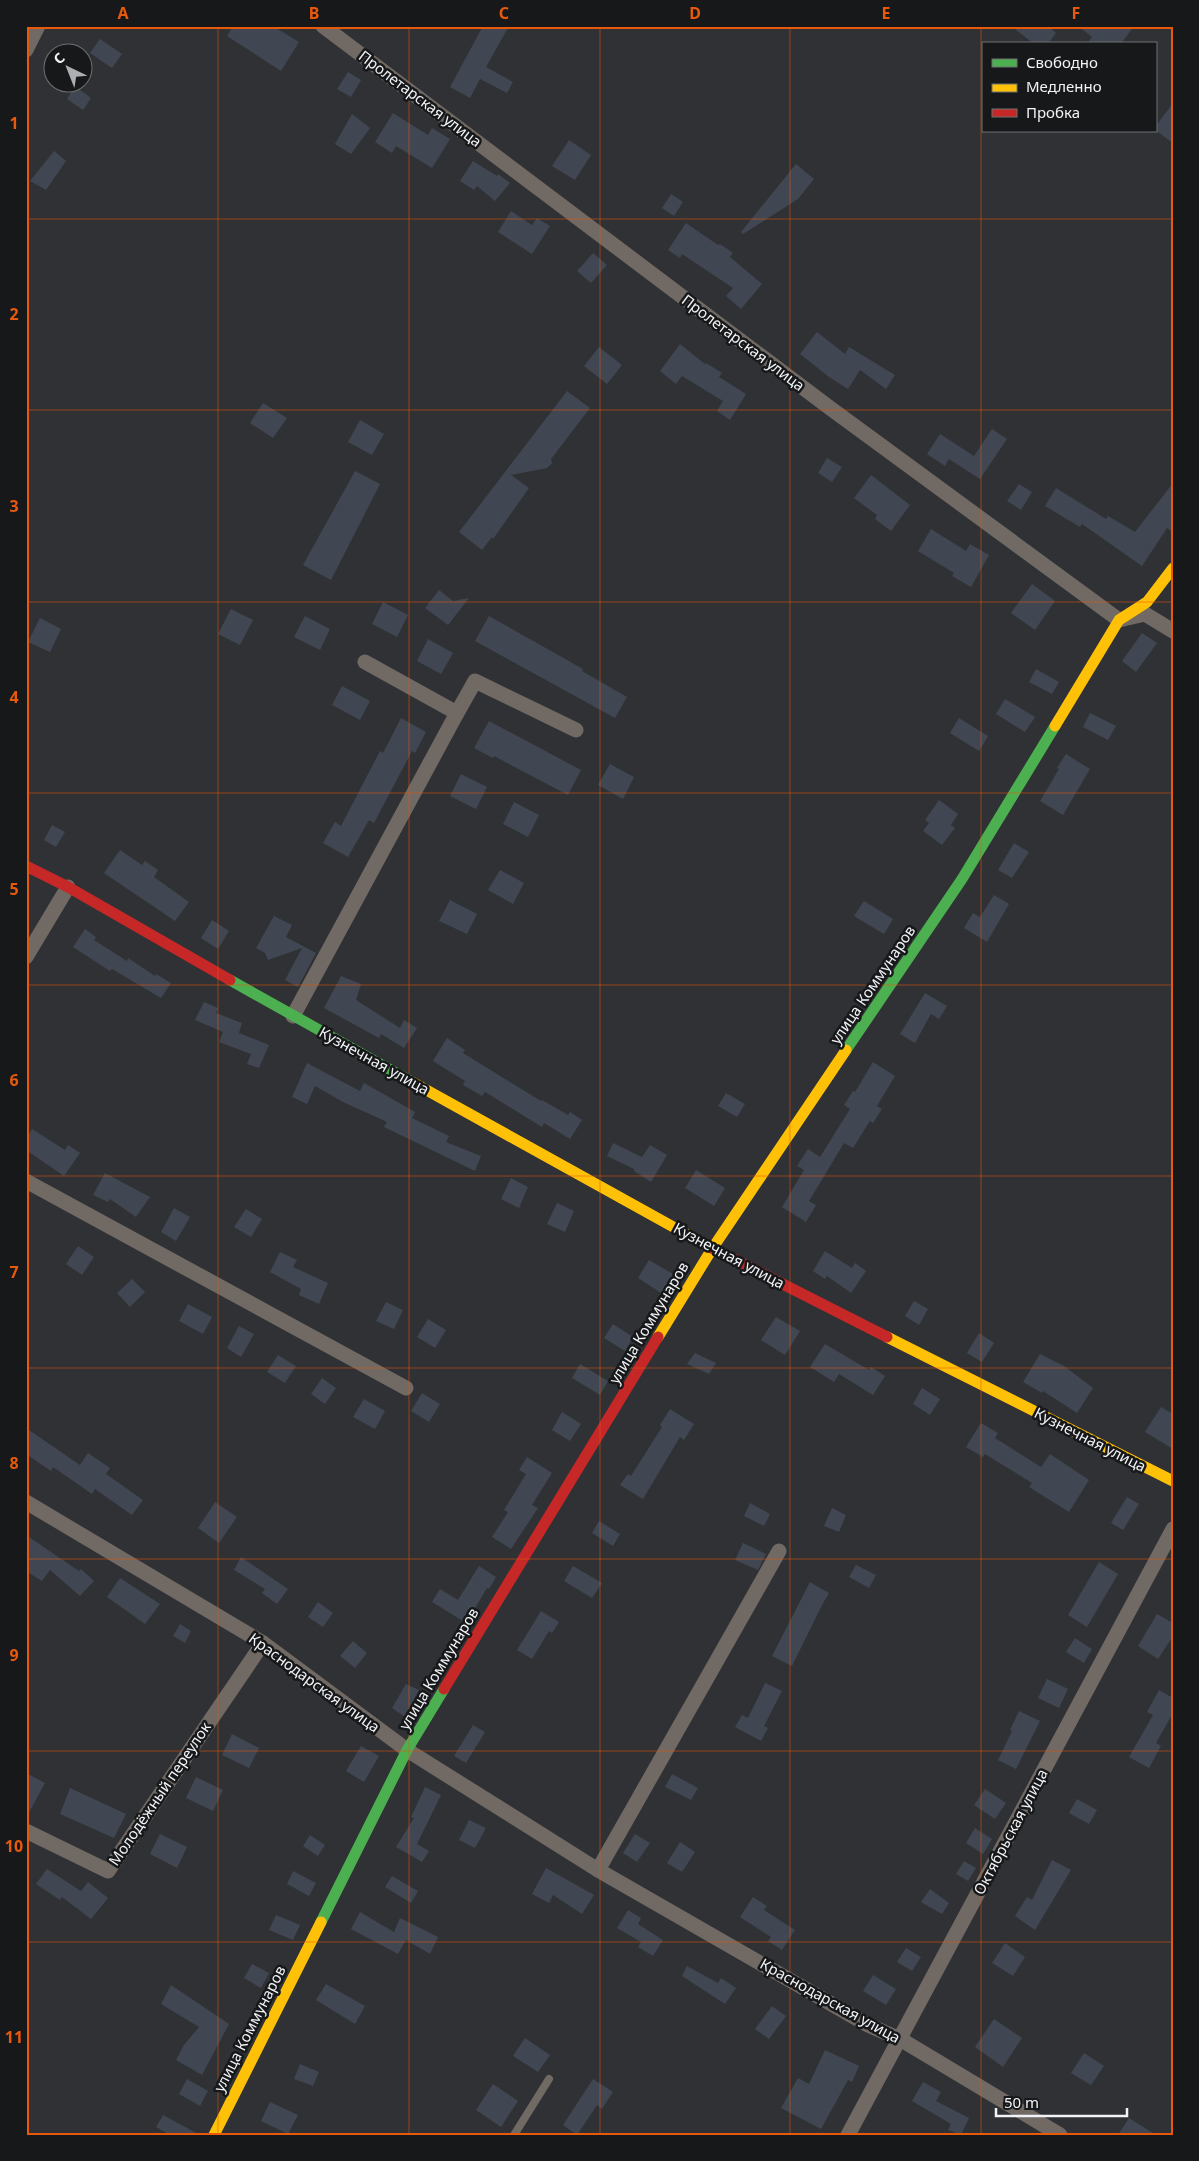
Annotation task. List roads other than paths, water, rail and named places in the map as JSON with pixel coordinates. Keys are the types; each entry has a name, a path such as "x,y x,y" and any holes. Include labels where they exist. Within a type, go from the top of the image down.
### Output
{"street":[{"path":"26,50 38,26"},
{"name":"Пролетарская улица","path":"323,26 830,408 1119,620"},
{"name":"улица Коммунаров","path":"214,2135 407,1750 712,1248 962,879 1119,620 1147,602 1173,568"},
{"path":"1119,620 1145,614 1173,632"},
{"path":"365,662 457,712"},
{"path":"294,1016 475,681 576,730"},
{"name":"Кузнечная улица","path":"26,866 68,887 294,1016 712,1248 1173,1481"},
{"path":"26,957 68,887"},
{"path":"26,1181 406,1388"},
{"name":"Краснодарская улица","path":"26,1502 263,1643 407,1750 598,1870 868,2025 900,2039 1060,2135"},
{"name":"Октябрьская улица","path":"848,2135 1173,1529"},
{"path":"598,1870 779,1551"},
{"name":"Молодёжный переулок","path":"26,1831 108,1871 263,1643"}],"lane":[{"path":"514,2135 549,2079"}]}
